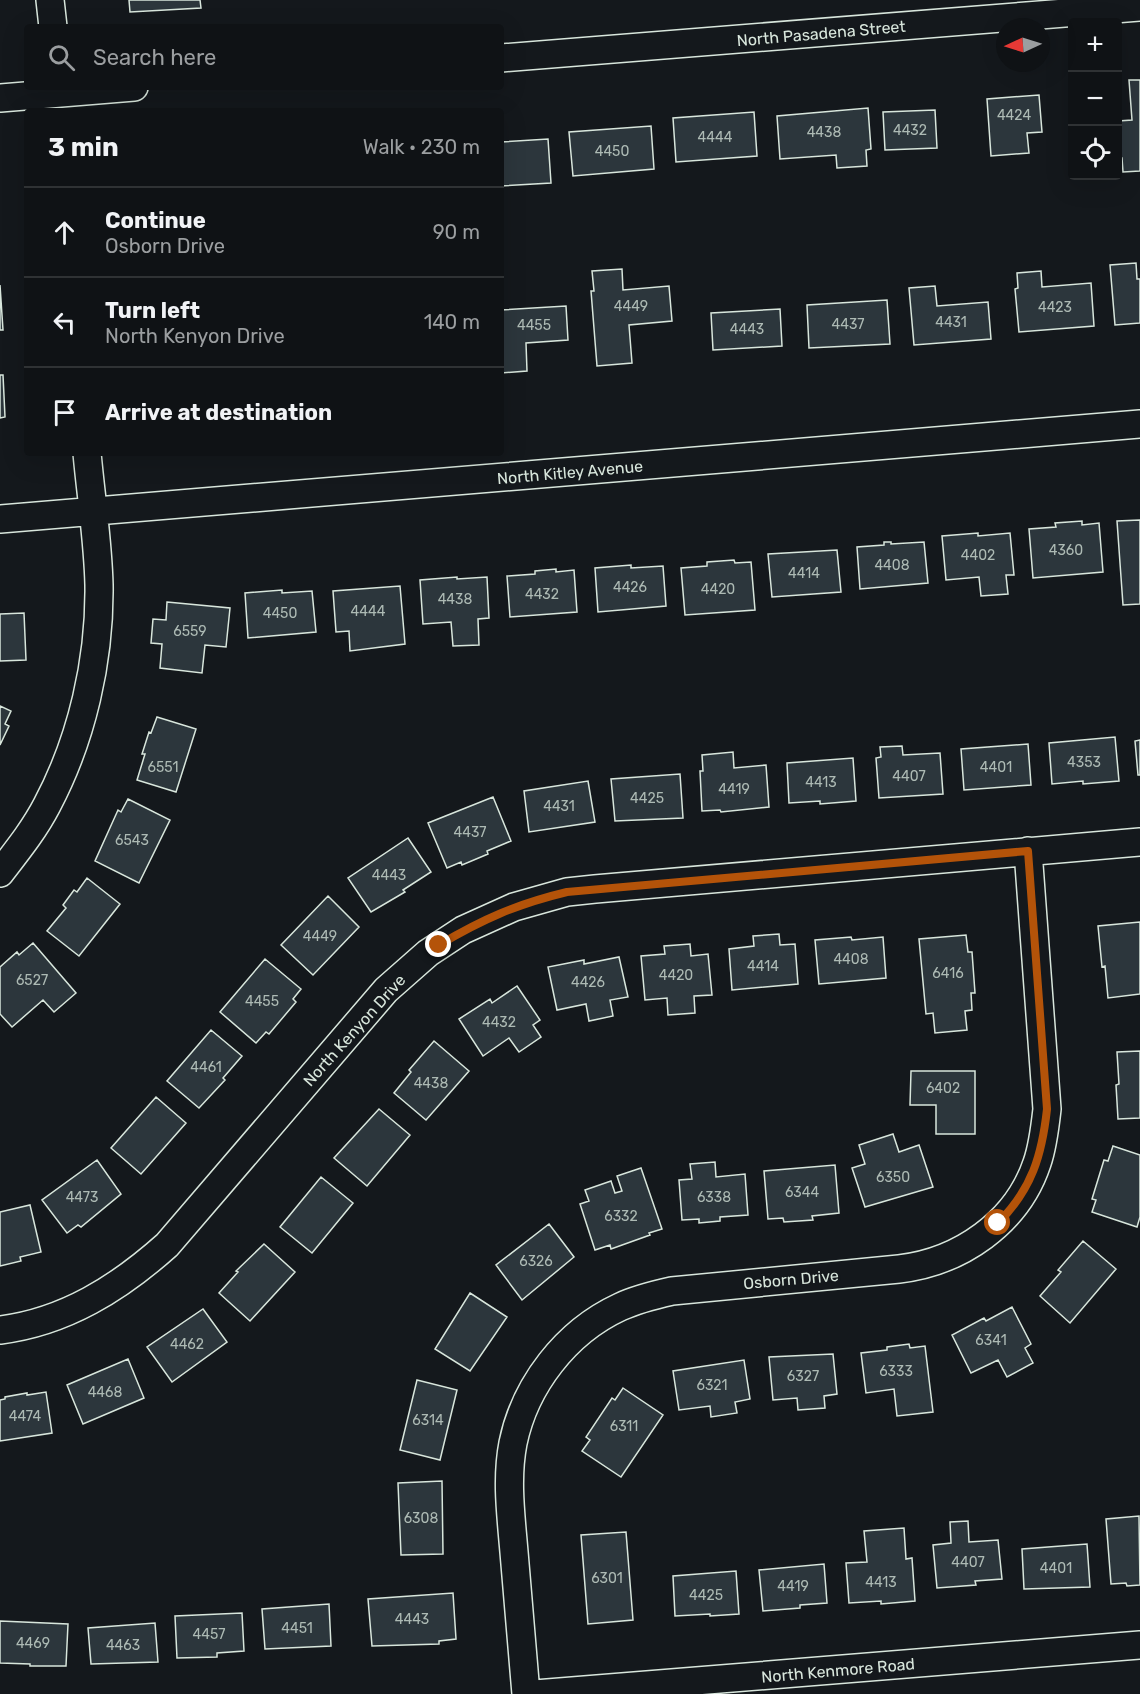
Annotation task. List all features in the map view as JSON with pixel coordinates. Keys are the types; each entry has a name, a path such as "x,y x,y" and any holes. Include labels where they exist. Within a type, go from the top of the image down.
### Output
{"street":[{"path":"50,0 52,24"},
{"name":"North Pasadena Street","path":"504,58 1140,7"},
{"path":"0,98 59,97 112,90"},
{"name":"North Kitley Avenue","path":"0,519 1140,424"},
{"path":"0,873 31,831 59,780 73,747 91,682 99,587 87,456"},
{"name":"North Kenyon Drive","path":"0,1330 51,1318 75,1308 109,1291 146,1264 166,1245 386,990 439,945 488,917 541,898 595,889 1140,842"},
{"name":"Osborn Drive","path":"526,1694 509,1485 513,1444 520,1417 538,1380 573,1338 620,1307 646,1297 672,1291 899,1269 928,1264 960,1251 978,1240 1009,1212 1025,1189 1037,1164 1044,1137 1047,1109 1028,851"},
{"name":"North Kenmore Road","path":"535,1694 1140,1645"}],"building":[{"path":"129,0 200,0 201,8 130,12"},
{"path":"1129,80 1140,80 1140,171 1123,172 1122,121 1132,120"},
{"path":"1039,95 1042,132 1027,133 1029,153 991,156 987,99"},
{"path":"868,108 871,149 866,150 867,166 837,168 836,155 780,159 777,116"},
{"path":"935,110 937,148 885,150 883,112"},
{"path":"754,112 757,156 676,162 673,118"},
{"path":"651,126 654,169 573,176 569,132"},
{"path":"548,139 551,183 504,186 504,142"},
{"path":"1136,263 1137,279 1140,279 1140,323 1115,325 1110,265"},
{"path":"622,269 623,290 669,286 672,321 629,325 632,363 597,366 591,291 594,291 592,271"},
{"path":"1041,271 1042,287 1091,283 1094,326 1019,332 1015,289 1018,288 1017,273"},
{"path":"0,285 3,330 0,330"},
{"path":"935,286 937,306 988,302 991,339 914,345 909,288"},
{"path":"887,300 890,344 809,348 807,305"},
{"path":"566,306 568,340 526,343 527,371 504,373 504,310"},
{"path":"780,309 782,346 713,350 711,313"},
{"path":"0,375 3,375 5,417 0,418"},
{"path":"1140,520 1140,604 1123,605 1117,521"},
{"path":"1082,521 1082,525 1099,523 1103,572 1033,578 1029,529 1056,527 1055,523"},
{"path":"978,533 978,536 1010,533 1014,575 1006,575 1008,594 981,596 979,577 946,580 942,536"},
{"path":"884,542 891,542 891,544 924,542 928,583 860,589 857,547 884,545"},
{"path":"837,550 841,592 772,597 768,554"},
{"path":"734,560 735,563 751,562 755,610 685,615 681,568 707,566 707,562"},
{"path":"631,565 631,568 663,566 666,606 598,612 595,568"},
{"path":"556,569 556,572 574,570 577,612 510,617 507,576 535,574 535,571"},
{"path":"457,577 457,579 487,577 489,618 478,619 479,645 453,646 451,622 423,624 420,580"},
{"path":"400,586 405,644 350,651 349,631 336,632 333,591"},
{"path":"282,590 282,593 312,591 316,632 248,638 245,593"},
{"path":"167,602 230,608 226,647 205,645 202,673 160,668 162,644 151,643 153,619 166,620"},
{"path":"24,613 26,660 0,661 0,614"},
{"path":"0,706 11,711 5,724 9,726 0,745"},
{"path":"157,717 196,729 176,792 137,780 145,754 142,754"},
{"path":"1115,737 1119,781 1052,784 1049,743"},
{"path":"1140,740 1140,775 1138,775 1135,741"},
{"path":"1028,744 1031,785 964,790 961,749"},
{"path":"902,746 903,755 940,753 943,794 879,798 876,758 881,757 880,747"},
{"path":"733,752 734,768 766,765 769,807 721,812 720,810 702,811 700,771 703,771 702,755"},
{"path":"853,758 856,801 820,804 820,801 789,803 787,763"},
{"path":"680,774 683,818 615,821 611,779"},
{"path":"588,781 595,822 529,832 524,791"},
{"path":"493,797 511,841 462,865 461,862 447,868 428,823"},
{"path":"128,799 170,820 139,883 95,861 118,810 121,812"},
{"path":"408,838 431,872 403,890 405,892 371,912 348,878"},
{"path":"87,878 120,904 79,956 47,931 66,908 63,905 74,890 77,892"},
{"path":"328,896 359,927 313,975 281,945"},
{"path":"1140,922 1140,994 1108,998 1098,926"},
{"path":"779,934 780,945 795,944 798,984 732,990 729,949 754,946 753,936"},
{"path":"966,935 968,952 972,952 975,993 971,993 972,1010 965,1011 967,1030 935,1033 933,1013 926,1014 919,939"},
{"path":"851,937 852,940 883,937 886,978 819,984 815,940"},
{"path":"33,943 76,993 54,1012 43,1000 12,1027 0,1014 0,967 17,952 19,955"},
{"path":"690,944 691,956 708,954 712,995 694,996 695,1013 668,1015 667,998 645,1000 641,956 665,954 664,946"},
{"path":"619,957 628,997 610,1000 613,1016 589,1021 586,1004 557,1010 548,967 584,960 584,964"},
{"path":"265,959 301,989 293,999 296,1002 269,1034 266,1032 256,1043 220,1012"},
{"path":"517,986 540,1020 533,1025 541,1037 519,1052 509,1038 483,1056 459,1019 490,999 492,1003"},
{"path":"211,1030 242,1056 223,1078 225,1080 199,1108 167,1081"},
{"path":"434,1041 469,1071 426,1120 394,1093 411,1072 409,1070"},
{"path":"1140,1051 1140,1118 1118,1119 1117,1052"},
{"path":"911,1071 975,1071 975,1134 936,1134 936,1105 910,1105"},
{"path":"156,1097 186,1123 141,1174 111,1148"},
{"path":"379,1109 410,1135 367,1186 334,1158"},
{"path":"893,1134 899,1152 919,1145 933,1187 865,1207 852,1168 865,1164 859,1145"},
{"path":"1113,1146 1140,1155 1140,1217 1137,1227 1092,1212 1096,1200 1092,1199 1104,1160 1108,1161"},
{"path":"97,1160 121,1194 81,1227 78,1225 67,1233 42,1200"},
{"path":"715,1162 716,1177 745,1174 748,1215 720,1217 720,1221 699,1223 699,1219 682,1220 679,1180 692,1179 690,1164"},
{"path":"835,1165 839,1213 812,1216 813,1220 784,1222 783,1218 768,1219 764,1171"},
{"path":"641,1168 662,1229 611,1249 610,1245 595,1250 580,1204 589,1201 585,1190 611,1181 615,1193 622,1191 617,1176"},
{"path":"321,1177 353,1203 312,1253 280,1227"},
{"path":"30,1205 41,1252 20,1257 21,1261 0,1266 0,1212"},
{"path":"549,1224 574,1257 522,1300 496,1265"},
{"path":"1083,1241 1116,1269 1070,1323 1040,1296 1061,1272 1058,1270"},
{"path":"264,1244 295,1272 250,1321 219,1293 238,1272 236,1271"},
{"path":"470,1293 507,1317 470,1371 435,1349"},
{"path":"1012,1307 1031,1344 1025,1348 1033,1363 1007,1377 998,1360 971,1373 952,1335 984,1318 986,1321"},
{"path":"203,1309 227,1342 172,1382 147,1347"},
{"path":"909,1344 910,1348 925,1346 933,1412 897,1416 894,1389 866,1393 861,1353 887,1350 887,1347"},
{"path":"833,1354 837,1394 824,1396 825,1408 798,1410 797,1398 773,1400 769,1357"},
{"path":"128,1359 144,1398 83,1424 67,1385"},
{"path":"744,1360 750,1399 735,1402 737,1413 711,1417 710,1406 679,1410 673,1371"},
{"path":"417,1380 457,1390 440,1460 400,1450"},
{"path":"623,1388 663,1415 621,1477 582,1451 590,1440 586,1437 612,1398 615,1400"},
{"path":"46,1392 52,1433 0,1441 0,1400 27,1393 27,1395"},
{"path":"442,1481 443,1554 401,1555 398,1483"},
{"path":"1139,1516 1140,1585 1111,1584 1106,1519"},
{"path":"968,1521 969,1542 998,1540 1002,1579 975,1581 976,1585 937,1588 933,1545 951,1543 950,1522"},
{"path":"904,1528 906,1559 912,1558 915,1601 881,1604 881,1601 849,1603 846,1563 867,1562 864,1531"},
{"path":"626,1532 633,1620 588,1624 581,1535"},
{"path":"1087,1544 1090,1587 1024,1589 1022,1549"},
{"path":"824,1564 827,1603 763,1611 759,1570"},
{"path":"736,1571 739,1614 675,1616 673,1576"},
{"path":"453,1593 456,1639 439,1641 439,1644 372,1646 368,1599"},
{"path":"329,1604 331,1646 265,1649 262,1609"},
{"path":"242,1613 244,1651 217,1653 217,1657 177,1658 175,1616"},
{"path":"0,1621 68,1624 66,1666 0,1663"},
{"path":"155,1623 158,1662 91,1664 88,1628"}],"route":[{"path":"439,945 488,917 541,898 567,892 1028,851 1047,1109 1044,1137 1037,1164 1025,1189 998,1223"}]}
